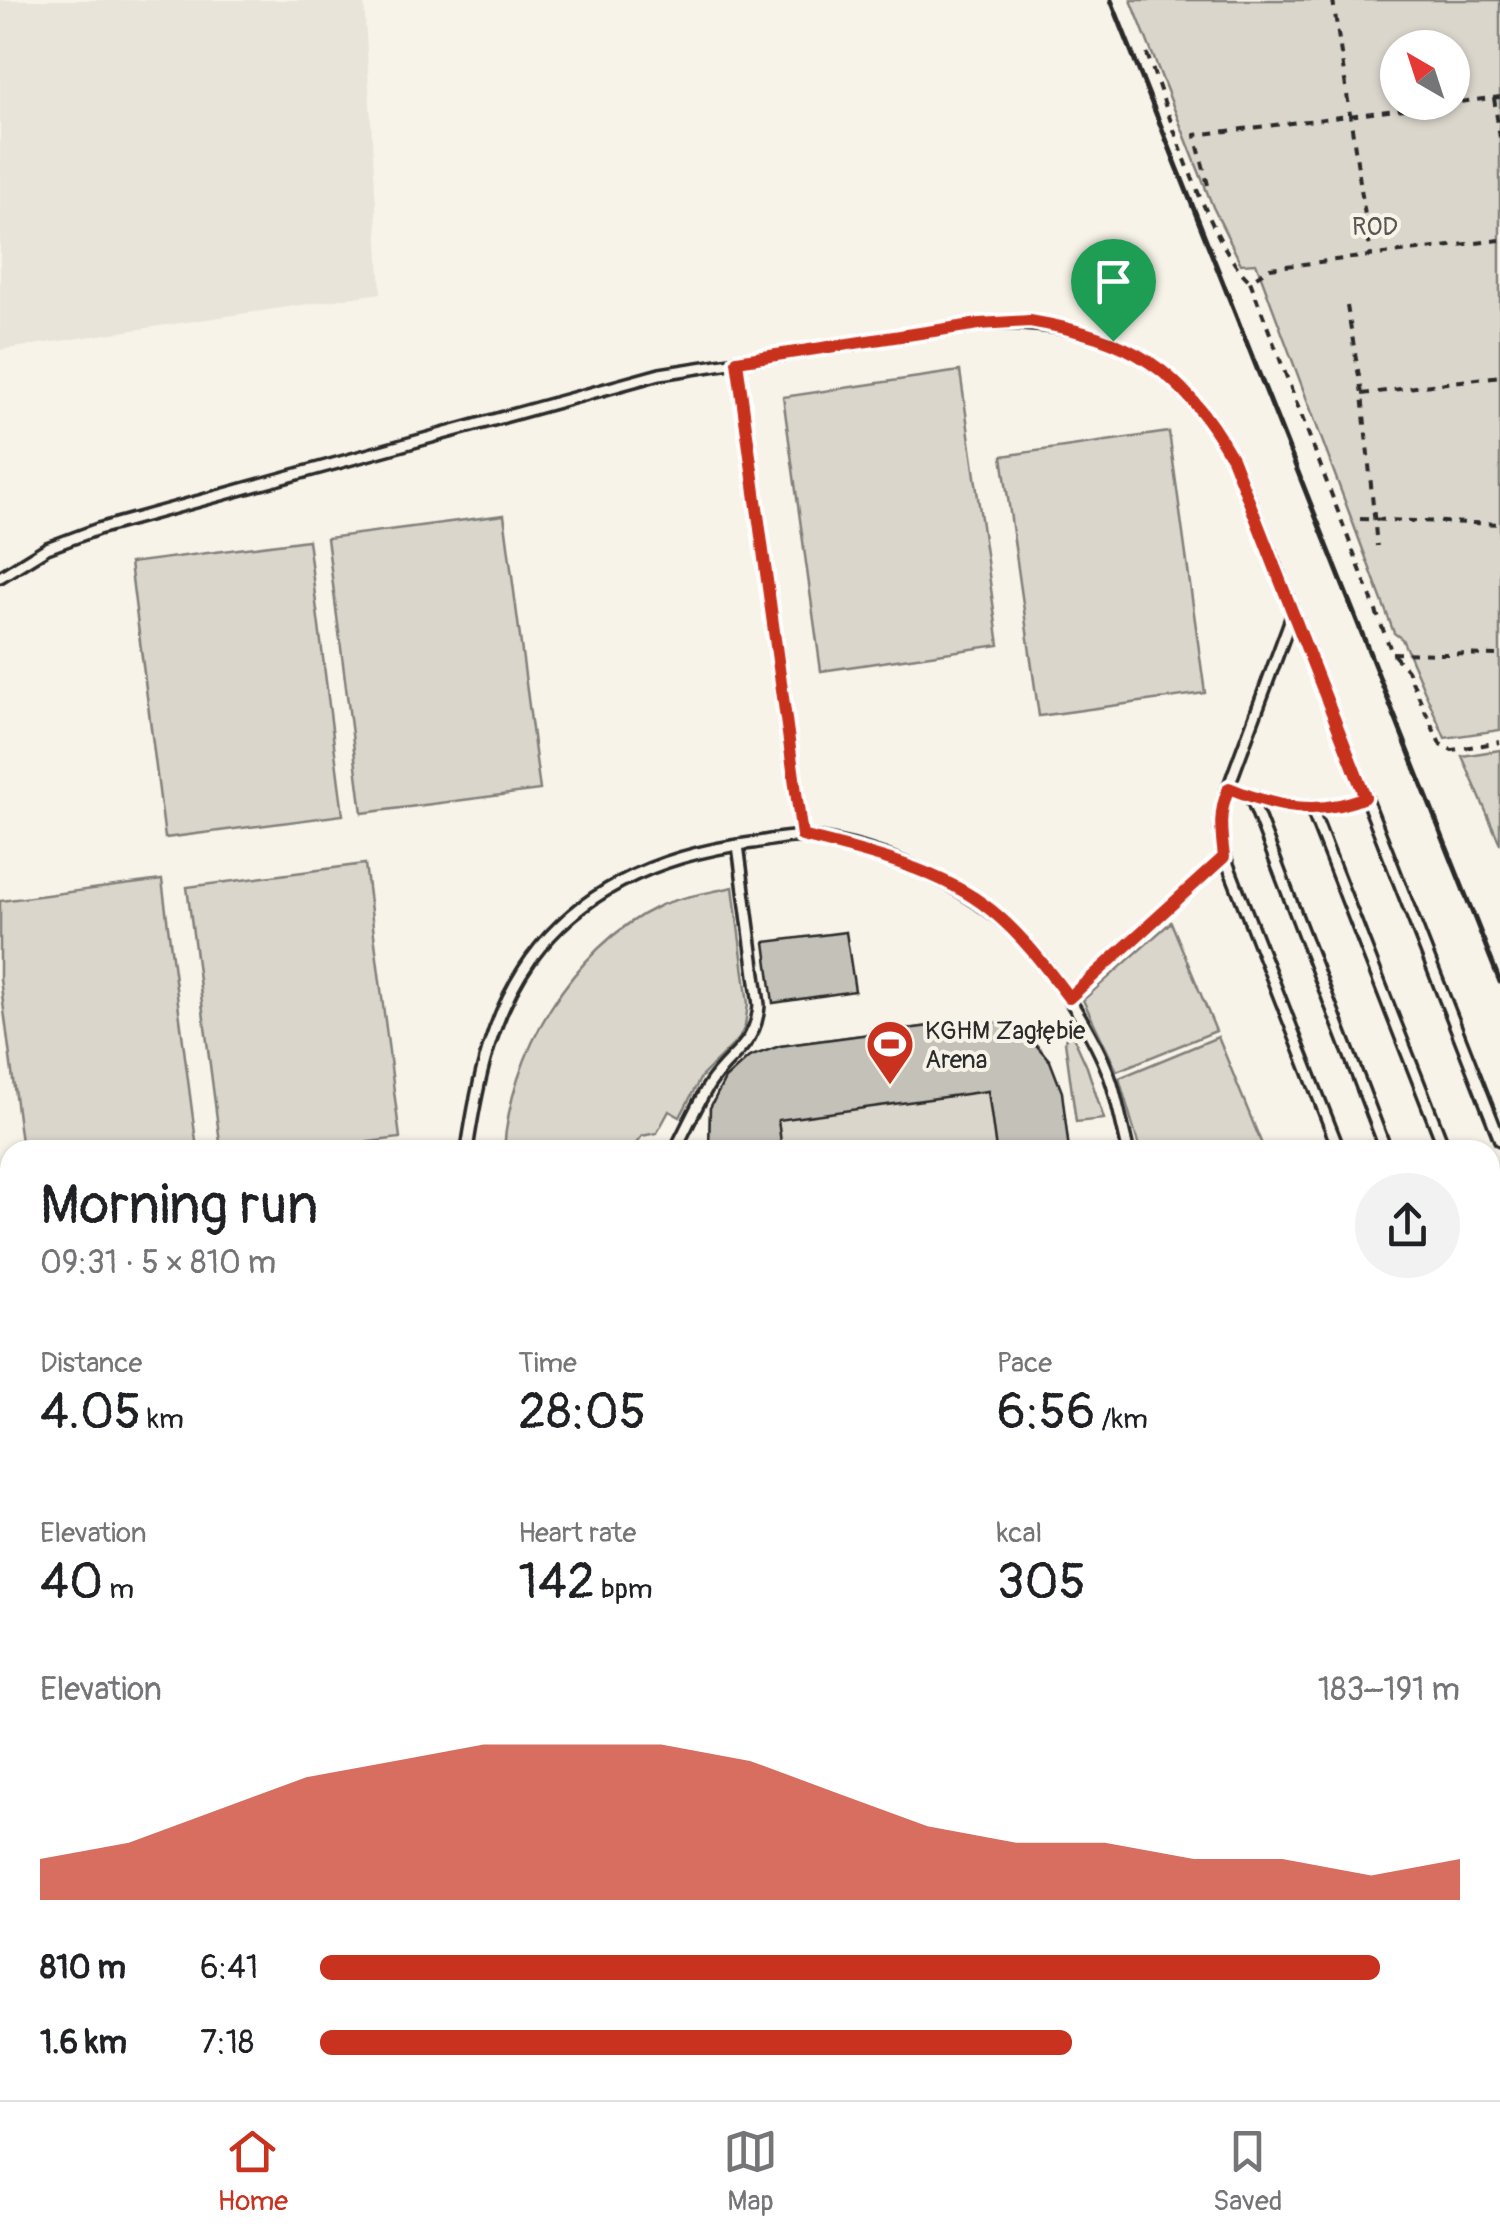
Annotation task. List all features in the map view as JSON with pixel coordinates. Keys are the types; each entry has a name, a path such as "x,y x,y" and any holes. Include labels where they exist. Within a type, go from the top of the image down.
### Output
{"lane":[{"path":"0,576 47,548 98,529 660,374 979,324 1030,321 1072,328 1113,341 1152,363 1186,393 1213,424 1232,458 1500,1140"},
{"path":"737,361 802,836"},
{"path":"1293,613 1224,799 1220,828 1224,857 1335,1138"},
{"path":"1229,788 1250,797 1312,810 1342,806 1365,797"},
{"path":"1250,797 1382,1140"},
{"path":"1312,810 1441,1140"},
{"path":"470,1140 482,1063 502,1010 532,959 570,916 625,877 688,855 802,836 879,855 926,873 988,908 1036,953 1069,998 1111,1080 1126,1140"},
{"path":"680,1140 708,1087 744,1047 758,1024 759,1005 738,845"}],"path":[{"path":"1333,0 1371,256"},
{"path":"1146,54 1206,208 1234,267 1250,281 1392,653 1406,670 1440,744 1452,750 1500,742"},
{"path":"1208,185 1195,135 1497,97 1500,138"},
{"path":"1250,281 1270,268 1500,240"},
{"path":"1347,306 1362,394 1378,546"},
{"path":"1362,394 1500,376"},
{"path":"1360,520 1500,524"},
{"path":"1392,653 1500,655"},
{"path":"1069,998 1224,857"},
{"path":"1329,1140 1335,1138"}],"shaded area":[{"path":"0,0 364,0 381,293 0,350"}],"green space":[{"name":"ROD","path":"1131,0 1500,0 1500,730 1445,738 1402,639 1394,633 1256,263 1241,264 1213,207"},
{"path":"960,371 999,645 821,671 783,397"},
{"path":"1169,432 1205,693 1039,716 1002,456"},
{"path":"504,515 540,790 362,813 327,538"},
{"path":"308,540 343,815 165,838 130,563"},
{"path":"1500,750 1500,844 1462,756"},
{"path":"365,864 400,1138 220,1140 187,887"},
{"path":"162,880 196,1140 21,1140 0,979 0,901"},
{"path":"733,887 748,1004 739,1039 701,1077 680,1117 669,1111 657,1133 639,1140 505,1140 518,1078 532,1042 573,977 598,948 627,925 659,906"},
{"path":"1171,922 1216,1031 1117,1071 1083,1000"},
{"name":"KGHM Zagłębie Arena","path":"967,1021 997,1025 1036,1044 1048,1059 1056,1077 1067,1140 709,1140 710,1108 725,1079 749,1057 780,1046"},
{"path":"1069,1027 1104,1119 1076,1122 1065,1041"},
{"path":"1218,1037 1260,1140 1137,1140 1119,1078"}],"building":[{"path":"846,932 855,991 773,1003 765,942"},
{"name":"KGHM Zagłębie Arena","path":"967,1021 1000,1023 1029,1037 1050,1061 1062,1092 1068,1140 995,1140 988,1091 778,1120 781,1140 709,1140 710,1108 725,1079 749,1057 780,1046"}],"railway":[{"path":"1111,0 1500,982"}],"place":[{"name":"KGHM Zagłębie Arena","path":"890,1086"}],"route":[{"path":"1030,321 1072,328 1113,341 1152,363 1186,393 1213,424 1232,458 1365,797 1342,806 1312,810 1278,805 1229,788 1220,828 1224,857 1069,998 1036,953 988,908 926,873 879,855 802,836 737,361 979,324 1030,321"}]}
